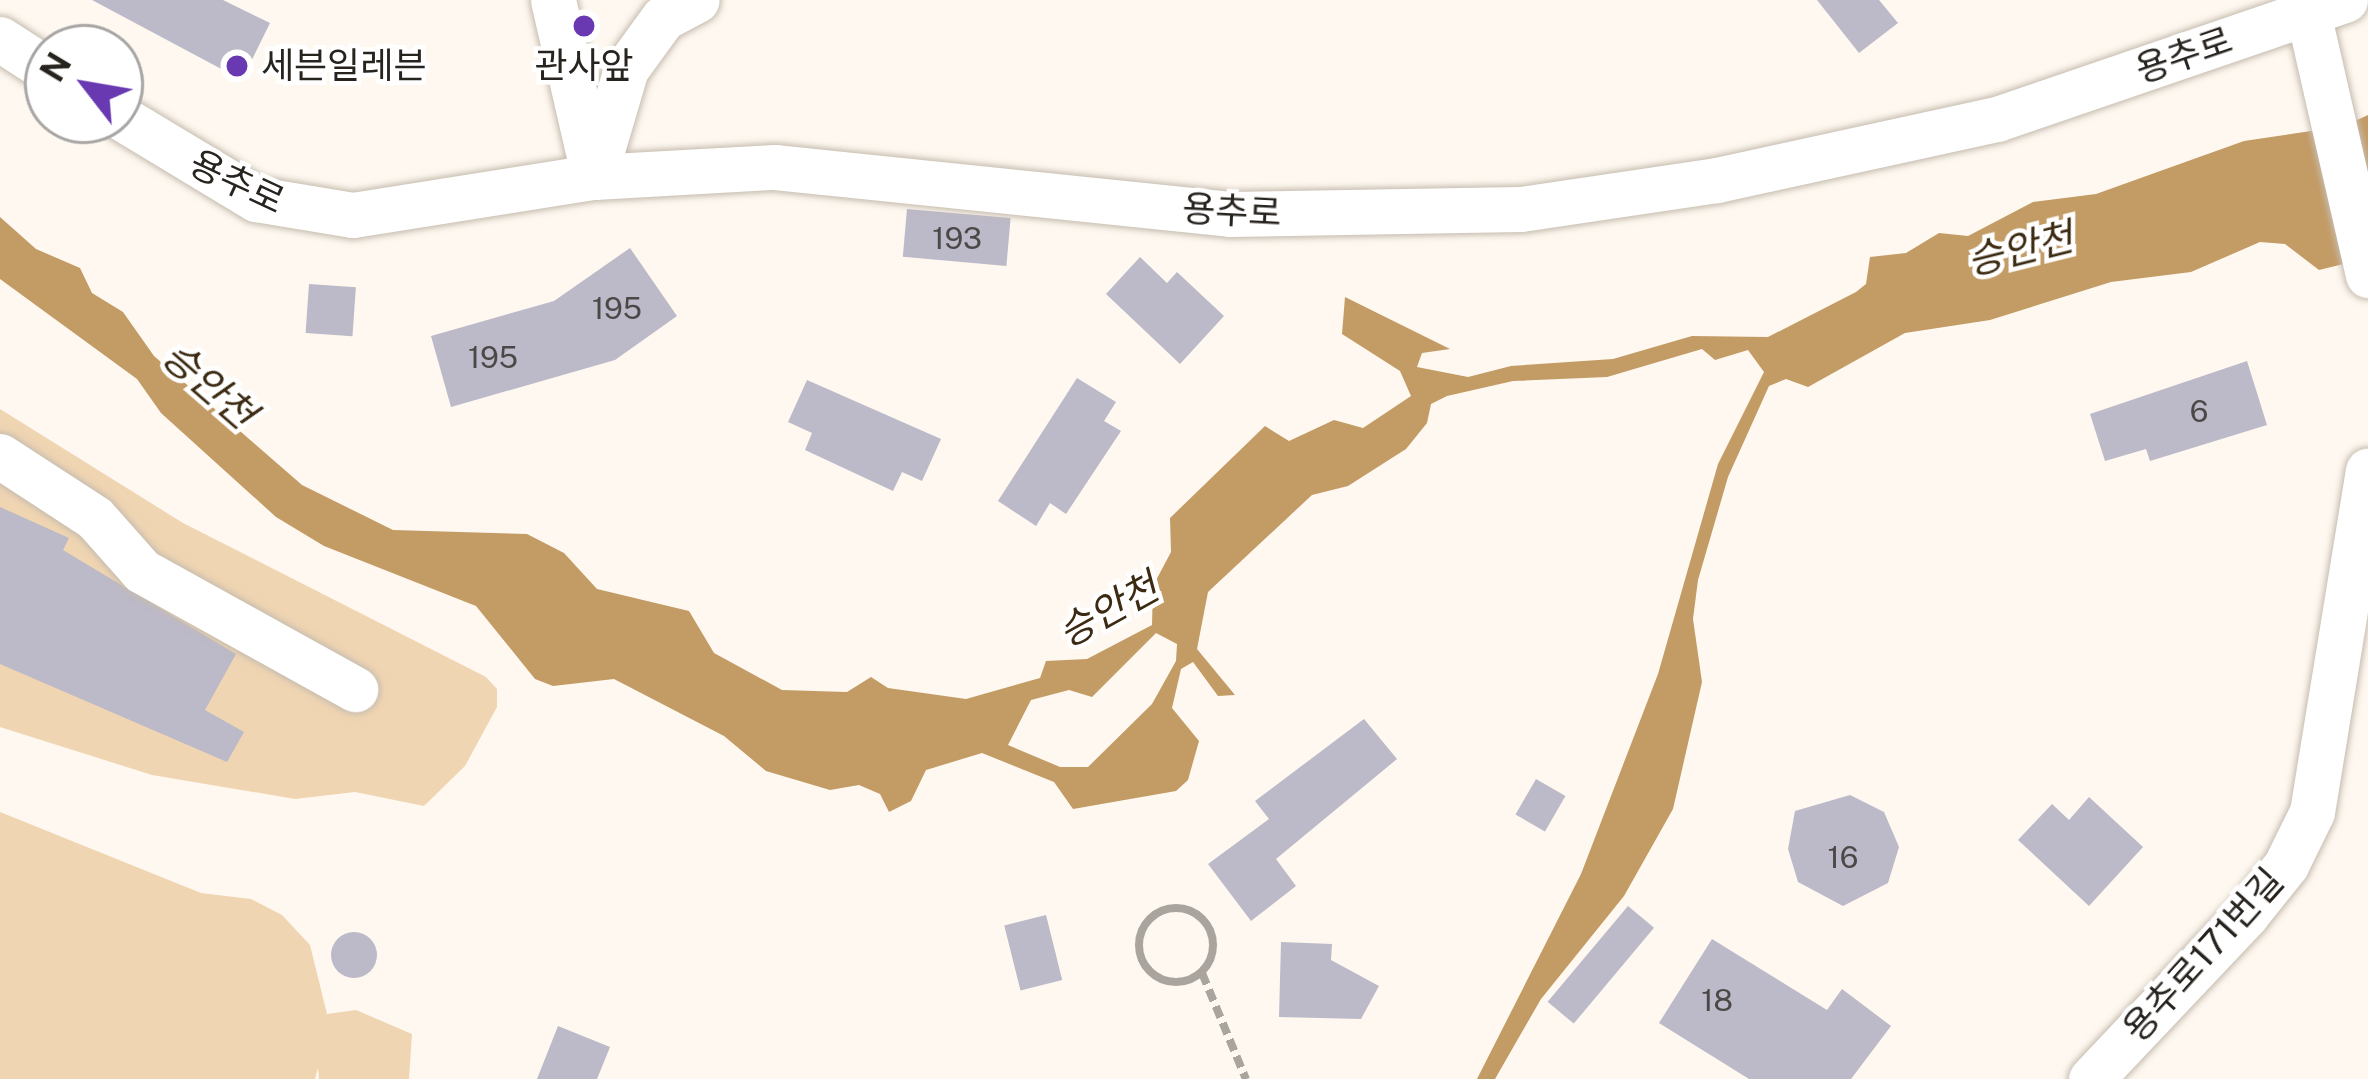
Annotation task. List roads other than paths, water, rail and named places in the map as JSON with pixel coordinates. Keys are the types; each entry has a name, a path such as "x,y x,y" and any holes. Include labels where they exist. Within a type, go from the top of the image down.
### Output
{"street":[{"path":"553,0 593,177"},
{"path":"593,177 626,69 663,18 697,0"},
{"path":"2326,6 2320,64 2368,274"},
{"name":"용추로","path":"144,131 256,199 302,211 400,212 593,177 776,167 1231,214 1521,208 1717,180 1997,119 2326,6"},
{"path":"0,456 95,518 142,571 356,689"},
{"name":"용추로171번길","path":"2091,1079 2246,915 2286,865 2312,812 2368,471"}],"water":[{"name":"승안천","path":"2368,115 2368,258 2319,270 2285,244 2260,242 2191,272 2111,282 1990,320 1905,333 1808,387 1786,379 1769,386 1728,477 1698,580 1693,619 1702,682 1673,809 1624,896 1541,999 1495,1079 1477,1079 1581,874 1658,674 1718,464 1764,372 1748,350 1715,360 1702,349 1607,377 1513,381 1447,396 1431,404 1427,423 1406,449 1348,486 1312,495 1208,592 1197,649 1235,695 1218,696 1193,662 1181,669 1172,708 1199,741 1188,780 1176,791 1073,809 1054,782 982,753 926,770 911,801 889,812 880,794 859,785 830,790 766,771 724,736 614,679 553,686 535,679 476,606 324,546 276,517 161,413 137,379 0,279 0,217 36,249 80,268 92,293 123,312 154,356 302,485 393,530 527,534 564,553 597,589 689,611 714,653 782,690 847,692 871,677 888,688 966,699 1040,678 1046,661 1087,659 1152,625 1153,586 1171,552 1170,518 1265,426 1289,441 1334,420 1363,428 1411,396 1400,371 1342,334 1345,297 1450,349 1422,353 1417,367 1468,377 1511,366 1613,359 1692,336 1768,337 1856,292 1866,284 1870,257 1906,253 1939,233 1968,236 2033,202 2096,194 2244,141 2344,126","holes":["1156,633 1177,644 1176,661 1152,704 1088,767 1060,767 1008,745 1031,700 1069,690 1092,697"]}],"place":[{"name":"관사앞","path":"584,26"},
{"name":"세븐일레븐","path":"237,66"}]}
